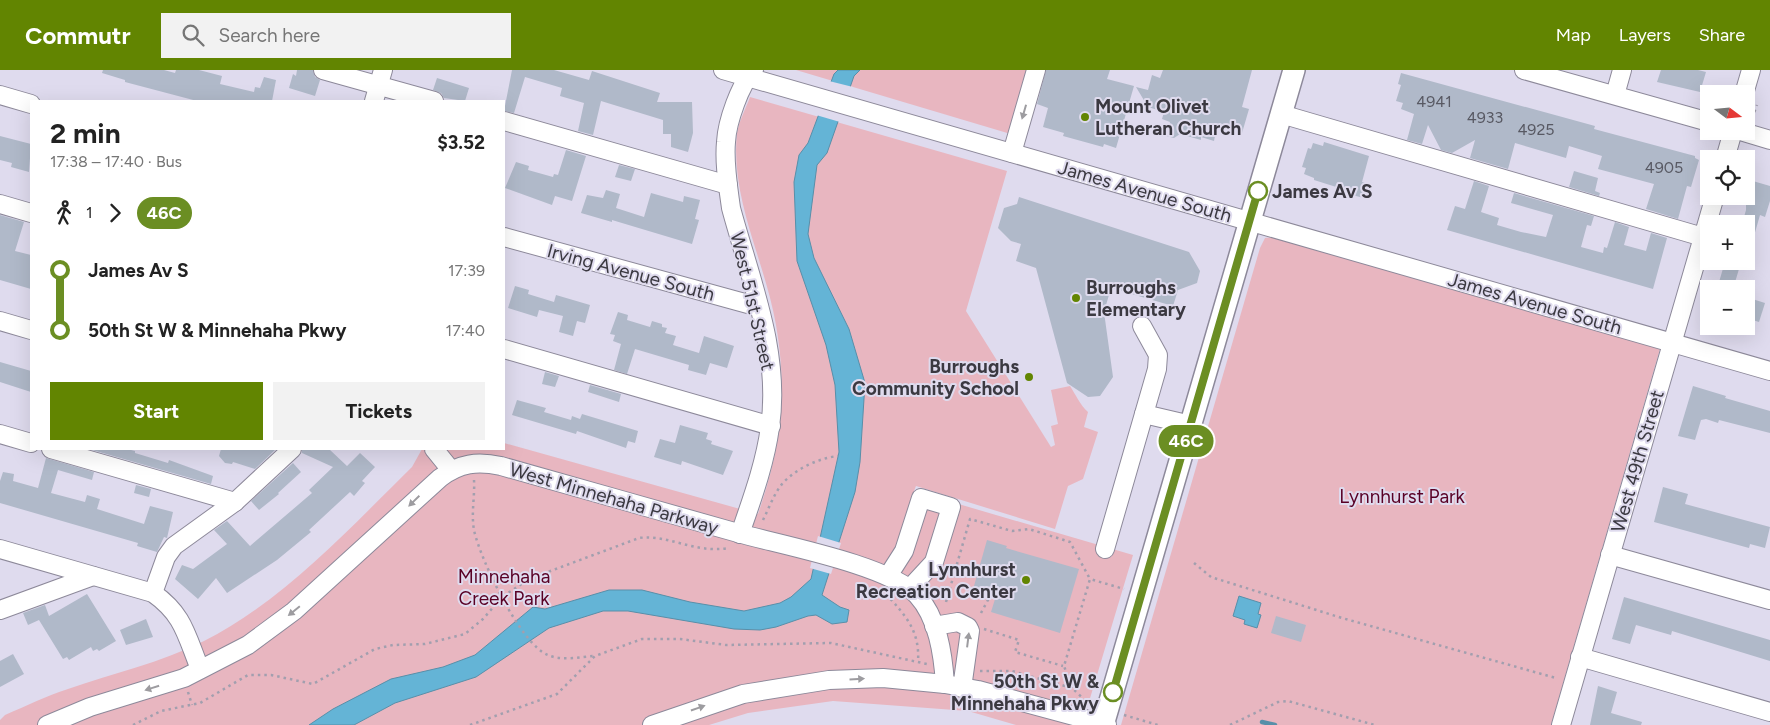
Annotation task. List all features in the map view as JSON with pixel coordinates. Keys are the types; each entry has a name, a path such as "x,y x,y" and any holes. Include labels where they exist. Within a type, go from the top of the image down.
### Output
{"main road":[{"path":"1104,725 1294,70"}],"street":[{"path":"324,70 430,100"},
{"name":"James Avenue South","path":"723,70 750,73 820,98 1770,371"},
{"path":"1012,153 1036,70"},
{"path":"1524,70 1700,119"},
{"path":"1615,95 1622,70"},
{"path":"1747,85 1751,70"},
{"name":"West 51st Street","path":"736,540 765,458 771,426 772,385 768,348 759,307 731,208 728,185 726,141 735,106 750,73"},
{"path":"0,95 30,104"},
{"path":"1281,114 1700,236"},
{"path":"505,121 728,185"},
{"path":"1755,136 1770,140"},
{"path":"0,204 30,213"},
{"name":"Irving Avenue South","path":"505,237 759,307"},
{"name":"West 49th Street","path":"1561,725 1700,247"},
{"path":"0,321 30,330"},
{"path":"1105,548 1157,369 1158,355 1142,326"},
{"path":"505,349 771,426"},
{"path":"1144,414 1190,425"},
{"path":"0,434 30,443"},
{"path":"53,450 235,502"},
{"path":"153,592 166,557 174,546 235,502 291,450"},
{"path":"435,450 451,470"},
{"name":"West Minnehaha Parkway","path":"48,725 90,707 184,678 248,645 294,611 422,493 451,470 473,462 501,466 736,540 795,548 855,565 886,584 910,589 924,604 934,626 944,668 954,686"},
{"path":"886,584 904,552 921,498 950,507 934,562 910,589"},
{"path":"0,549 153,592 170,605 180,619 200,669"},
{"path":"1610,555 1770,600"},
{"path":"0,610 94,576"},
{"path":"934,626 958,622 968,627 970,631 954,686"},
{"path":"1580,657 1770,712"},
{"path":"652,725 742,694 830,680 883,678 954,686 1104,725"}],"path":[{"path":"762,521 782,484 807,466 825,457 838,456"},
{"path":"472,478 474,480 473,514 476,536 502,597 510,611 531,644 543,653 556,658 595,656 633,641 660,638 721,645 831,643 931,665"},
{"path":"946,602 970,519 1012,531 1029,529 1070,542 1090,579 1064,666 1072,688 1091,706"},
{"path":"133,725 161,711 200,703 248,675 271,675 313,684 375,649 425,644 460,636 475,627 502,597 528,579 639,538 653,538 708,550 736,540"},
{"path":"1194,563 1211,577 1342,618 1556,678"},
{"path":"1090,579 1124,589"},
{"path":"886,584 914,630 919,646 918,662"},
{"path":"981,613 989,598"},
{"path":"978,627 1019,640 1015,652 1064,666"},
{"path":"470,725 556,694 595,656"},
{"path":"979,670 1012,671 1072,688"},
{"path":"1230,725 1278,702 1288,701 1376,725"},
{"path":"1127,716 1158,725"}],"green space":[{"path":"796,70 1032,70 1014,135"},
{"name":"Minnehaha Creek Park","path":"750,97 1007,171 966,311 1051,447 1055,445 1051,426 1058,424 1051,390 1070,386 1088,412 1084,427 1098,432 1083,479 1068,486 1055,529 916,486 914,491 1133,555 1082,725 1016,725 968,711 833,701 748,713 709,725 0,725 0,720 5,715 36,701 85,683 171,656 233,625 288,585 340,539 412,467 421,450 505,450 505,443 758,514 772,466 780,421 782,398 780,350 771,301 743,206 736,158 737,133"},
{"name":"Lynnhurst Park","path":"1274,237 1660,349 1551,725 1121,725 1260,248 1265,238"}],"water":[{"path":"838,70 860,70 854,76 827,153 817,165 808,234 814,258 849,329 865,383 860,462 855,492 822,595 840,607 849,610 847,622 832,624 816,615 760,630 734,629 628,611 603,611 549,628 476,677 395,703 354,725 309,725 333,709 391,679 443,667 475,655 533,607 545,609 609,590 642,590 690,602 744,611 780,603 791,597 811,579 839,452 835,385 826,345 797,261 794,182 799,155 808,143 834,74"},
{"path":"1239,596 1261,603 1258,614 1261,615 1257,628 1244,624 1245,620 1233,616"}],"pier":[{"path":"829,81 853,87 840,122 816,115"},
{"path":"818,536 841,543 831,574 810,568"}],"building":[{"path":"103,70 164,70 175,73 176,70 199,70 222,76 220,84 254,92 255,87 260,88 264,77 276,80 272,100 193,100 125,82 125,80 102,73"},
{"path":"297,70 313,70 315,77 320,80 315,96 289,88 293,74 296,76"},
{"path":"512,70 554,70 589,80 592,71 660,93 657,102 692,102 693,133 688,152 671,147 671,134 663,134 663,120 601,101 593,135 578,131 584,103 560,96 562,88 525,77 514,113 505,111"},
{"name":"Mount Olivet Lutheran Church","path":"1046,70 1110,70 1107,79 1134,86 1116,148 1104,144 1103,147 1063,136 1064,133 1043,127 1048,108 1037,104"},
{"name":"Mount Olivet Lutheran Church","path":"1163,70 1252,70 1242,107 1249,109 1242,133 1217,126 1214,141 1201,137 1201,140 1180,134 1174,138 1166,136 1170,122 1162,119 1164,112 1148,107 1136,87 1148,90 1152,75 1160,78"},
{"path":"1661,70 1698,70 1706,72 1702,85 1700,85 1700,92 1657,82"},
{"path":"1401,73 1595,126 1594,129 1695,156 1699,160 1691,187 1687,186 1678,219 1646,209 1654,184 1598,169 1602,156 1569,146 1566,158 1515,143 1508,169 1470,158 1475,140 1452,153 1441,150 1428,125 1422,144 1407,140 1414,114 1401,109 1403,103 1396,101 1401,85 1398,84"},
{"path":"437,78 469,88 465,100 444,98 441,93 433,90"},
{"path":"0,136 30,144 29,172 11,167 12,163 0,160"},
{"path":"1324,142 1369,156 1362,182 1368,184 1364,198 1348,194 1349,191 1314,180 1314,178 1304,174 1306,168 1302,167 1308,148 1311,149 1313,143 1323,146"},
{"path":"566,150 586,156 572,201 555,196 552,205 505,188 516,162 529,166 528,170 553,177 554,174 558,175"},
{"path":"619,165 635,169 631,181 615,177"},
{"path":"1574,171 1598,178 1595,191 1600,193 1599,196 1569,187"},
{"path":"1474,181 1489,186 1481,212 1499,218 1497,225 1546,237 1553,215 1511,203 1514,193 1594,216 1591,226 1587,225 1581,247 1603,253 1604,247 1607,248 1615,222 1629,227 1624,245 1646,251 1651,233 1667,238 1653,289 1447,230 1455,206 1465,209"},
{"path":"1755,182 1770,186 1770,201 1765,217 1760,215 1755,232 1755,215 1745,215 1746,205 1755,205"},
{"path":"606,190 620,194 616,208 644,217 651,193 683,202 684,196 700,200 695,219 699,220 692,244 612,220 612,222 581,213 587,195 603,198"},
{"name":"Burroughs Elementary","path":"1019,197 1189,252 1200,271 1197,283 1178,290 1173,306 1111,288 1104,312 1113,377 1100,396 1088,397 1067,383 1036,268 1016,261 1021,244 1011,241 998,228 1004,208 1017,204"},
{"path":"0,215 24,222 15,251 30,255 30,289 0,280"},
{"path":"1723,270 1739,270 1736,280 1720,280"},
{"path":"515,286 529,290 528,294 554,302 556,295 590,305 585,323 577,321 573,336 559,332 563,316 539,310 537,317 508,308"},
{"path":"1755,300 1765,303 1759,322 1755,321"},
{"path":"618,312 628,315 627,320 650,327 652,321 662,324 662,327 667,328 665,333 676,336 673,345 699,353 704,336 734,346 727,368 710,363 706,375 688,370 689,365 635,349 627,374 614,370 621,344 613,341 615,335 610,334"},
{"path":"0,362 30,371 30,392 0,382"},
{"path":"545,372 559,376 555,387 542,384"},
{"path":"590,385 621,394 619,402 588,392"},
{"path":"1693,386 1726,396 1725,398 1770,411 1770,433 1719,420 1718,423 1706,419 1701,420 1695,440 1678,436"},
{"path":"517,400 546,408 544,412 571,420 572,416 580,419 582,414 638,431 635,443 628,441 626,448 577,431 576,434 512,415"},
{"path":"680,425 708,433 706,439 712,441 711,444 733,451 723,475 682,461 681,465 654,457 660,439 675,443"},
{"path":"92,450 131,450 135,451 135,453 168,463 169,460 213,476 211,484"},
{"path":"221,450 275,450 255,469 233,462 232,464 225,463 219,456"},
{"path":"302,450 330,450 347,466 360,453 375,467 362,481 365,483 354,496 350,492 309,530 311,532 277,560 227,593 216,578 198,599 175,579 182,565 193,569 227,544 214,530 227,521 250,546 312,493 309,490 333,467 302,453"},
{"path":"46,458 94,472 92,480 58,470 51,493 85,502 87,495 100,499 97,509 144,524 150,506 173,512 167,538 164,537 157,552 137,546 138,543 0,503 0,481 3,472 14,474 13,481 38,488"},
{"path":"293,463 301,472 279,494 259,510 251,501"},
{"path":"136,485 151,489 149,497 134,493"},
{"path":"1663,487 1688,494 1685,504 1770,527 1765,548 1750,544 1749,548 1654,522"},
{"name":"Lynnhurst Recreation Center","path":"987,540 1007,546 1006,548 1079,569 1060,633 991,612 995,599 972,593"},
{"path":"87,594 116,641 99,651 97,649 93,651 91,647 69,660 67,657 63,659 39,620 28,625 23,613 45,605 49,616"},
{"path":"1624,597 1770,640 1770,661 1672,631 1671,635 1636,625 1630,644 1612,639"},
{"path":"1276,616 1306,625 1301,642 1271,633"},
{"path":"146,619 153,637 126,645 120,630"},
{"path":"13,654 24,674 0,687 0,661"},
{"path":"1598,686 1617,692 1611,713 1642,722 1641,725 1590,725"}],"waterway":[{"path":"1262,722 1275,725"}],"bus line":[{"name":"46C","path":"1113,692 1258,191"}],"place":[{"name":"Mount Olivet Lutheran Church","path":"1085,117"},
{"name":"James Av S","path":"1258,191"},
{"name":"Burroughs Elementary","path":"1076,298"},
{"name":"Burroughs Community School","path":"1029,377"},
{"name":"Lynnhurst Recreation Center","path":"1026,580"},
{"name":"50th St W & Minnehaha Pkwy","path":"1113,692"}]}
